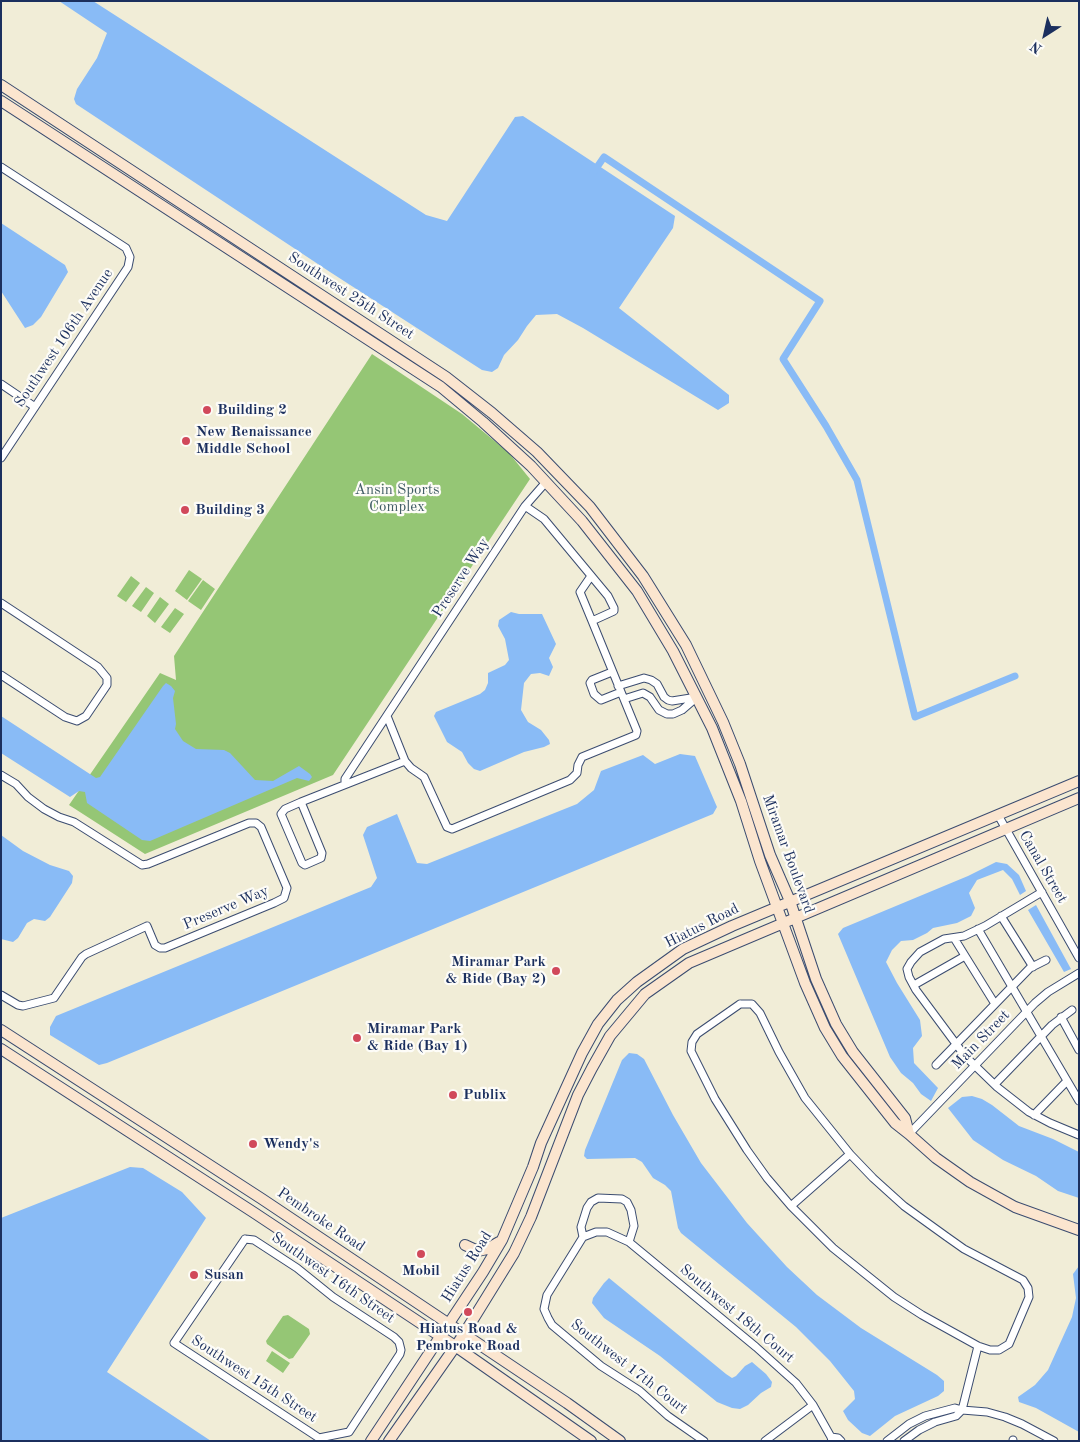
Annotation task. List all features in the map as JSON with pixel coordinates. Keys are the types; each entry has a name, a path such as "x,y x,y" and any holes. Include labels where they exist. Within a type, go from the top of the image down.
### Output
{"main road":[{"name":"Southwest 25th Street","path":"1,85 446,377 537,452 590,507 645,579"},
{"name":"Southwest 25th Street","path":"1,101 441,387 531,466 582,521 636,591"},
{"name":"Miramar Boulevard","path":"645,579 686,645 723,722 740,764 770,855 796,917 816,979 836,1024 853,1052 905,1118 909,1134"},
{"name":"Miramar Boulevard","path":"636,591 673,651 712,728 741,801 805,983 829,1035 842,1056 895,1123 936,1158 978,1186 1015,1207 1079,1230"},
{"name":"Hiatus Road","path":"372,1441 502,1240 541,1144 578,1062 598,1024 617,1000 637,982 684,949 777,906 1079,781"},
{"name":"Hiatus Road","path":"389,1441 464,1334 514,1253 531,1217 578,1095 610,1036 645,994 689,964 1079,798"},
{"name":"Pembroke Road","path":"1,1030 262,1199 567,1403 620,1441"},
{"name":"Pembroke Road","path":"1,1049 440,1336 591,1441"},
{"path":"578,1062 592,1068"},
{"path":"67,1092 76,1078"},
{"path":"253,1212 262,1199"},
{"path":"465,1245 478,1251 487,1250 502,1240"}],"street":[{"name":"Southwest 106th Avenue","path":"1,167 126,248 130,257 128,267 1,458"},
{"path":"1,384 35,407"},
{"name":"Preserve Way","path":"345,783 345,779 525,506 546,482"},
{"path":"525,506 544,519 608,596 614,611 592,621"},
{"path":"387,716 405,760 411,768 426,779 447,827 452,829 570,780 577,773 582,757 636,735 637,731 580,592 591,576"},
{"path":"1,603 98,667 107,678 107,685 86,716 77,721 65,717 1,675"},
{"path":"612,672 592,680 590,683 594,694 600,700 621,692 644,678 657,684 664,697 668,700 697,697"},
{"path":"621,692 643,693 650,697 660,710 666,714 673,714 682,710 697,697"},
{"path":"301,802 322,853 320,858 305,865 302,863 281,814 285,809 301,802 345,783 405,760"},
{"name":"Preserve Way","path":"1,775 16,784 28,797 44,809 74,822 142,865 249,823 256,823 261,827 287,888 284,898 274,903 165,948 155,945 147,926 86,954 54,998 18,1006 1,995"},
{"name":"Canal Street","path":"998,815 1079,958"},
{"path":"1042,892 964,936 944,939 920,952 907,969 914,985 956,1045 975,1066 1034,1114 1079,1135"},
{"path":"1001,916 1033,967"},
{"path":"978,929 1079,1101"},
{"path":"954,938 995,1004"},
{"path":"914,985 965,956"},
{"path":"936,1065 1012,987 1033,967 1046,960"},
{"name":"Main Street","path":"909,1134 1026,1012 1048,992 1079,973"},
{"path":"740,1004 752,1004 760,1013 805,1098 850,1154 904,1206 964,1249 1023,1280 1028,1288 1029,1297 1009,1344 999,1350 990,1350 978,1346 922,1315 894,1296 833,1248 791,1206 747,1150 715,1099 691,1051 692,1042 697,1034 740,1004"},
{"path":"995,1084 1040,1037 1061,1017 1072,1010"},
{"path":"1061,1017 1079,1050"},
{"path":"1034,1114 1067,1081"},
{"path":"791,1206 850,1154"},
{"path":"583,1237 581,1226 591,1202 598,1198 622,1199 627,1202 631,1210 634,1226 629,1242"},
{"name":"Southwest 18th Court","path":"583,1237 596,1232 607,1232 629,1242 756,1347 796,1383 813,1405 832,1439 838,1438 841,1441"},
{"name":"Southwest 17th Court","path":"583,1237 547,1295 544,1309 552,1325 601,1366 640,1391 668,1416 704,1441"},
{"name":"Southwest 15th Street","path":"244,1239 174,1343 323,1439"},
{"name":"Southwest 16th Street","path":"244,1239 254,1240 297,1268 333,1297 396,1339 401,1346 400,1354 349,1432 323,1439"},
{"path":"904,1441 927,1426 956,1416 962,1410 978,1346"},
{"path":"765,1441 813,1405"},
{"path":"887,1441 909,1424 925,1416 955,1408 987,1412 1005,1417 1054,1441"}],"green space":[{"name":"Ansin Sports Complex","path":"372,354 462,414 509,453 530,479 333,775 145,854 69,805 160,673 176,680 174,656"},
{"path":"189,570 202,579 187,600 175,591"},
{"path":"131,576 140,583 126,602 117,596"},
{"path":"203,580 215,589 201,610 188,601"},
{"path":"146,587 154,593 141,612 132,606"},
{"path":"160,597 169,604 155,623 147,616"},
{"path":"175,608 184,614 170,633 161,627"},
{"path":"288,1315 309,1329 310,1334 293,1358 289,1359 267,1344 266,1341 283,1316"},
{"path":"272,1351 290,1363 283,1373 266,1361"}],"water":[{"path":"59,1 93,1 426,215 447,221 515,117 523,116 675,216 673,228 619,308 729,395 729,403 718,410 557,314 536,315 518,340 504,355 498,368 492,372 482,370 76,104 74,99 77,89 97,58 107,33"},
{"path":"1,223 65,265 68,272 41,317 33,325 25,328 1,291"},
{"path":"511,612 542,614 556,644 549,658 553,667 549,676 540,673 531,674 524,683 521,710 528,722 541,730 550,744 524,752 480,771 474,769 462,752 447,742 434,716 436,712 480,694 485,690 488,683 488,673 505,665 509,660 505,639 498,626 499,620"},
{"path":"166,683 175,691 173,698 175,729 183,741 196,749 224,750 230,753 255,780 273,781 299,766 312,777 309,781 297,778 150,841 142,840 87,803 85,792 79,791 70,797 1,753 1,716 96,778 100,777"},
{"path":"680,754 695,756 717,807 713,814 107,1063 99,1065 50,1035 50,1027 56,1016 371,887 377,878 363,835 367,827 397,814 417,863 427,864 577,804 594,790 601,771 643,755 655,764"},
{"path":"1,835 23,851 50,865 69,871 73,876 72,883 50,917 45,921 34,919 27,923 18,938 13,942 1,939"},
{"path":"996,862 1007,864 1019,875 1026,891 1020,895 1012,879 1003,870 977,880 969,893 975,908 971,916 957,923 933,928 913,940 901,941 892,950 886,962 920,1020 922,1036 913,1048 914,1063 938,1088 931,1101 921,1094 913,1083 901,1073 890,1057 838,934 843,928 968,876"},
{"path":"1036,905 1071,969 1064,972 1028,910"},
{"path":"629,1053 637,1054 644,1059 701,1163 747,1223 787,1267 817,1295 861,1328 937,1375 944,1381 944,1391 938,1396 895,1416 870,1436 862,1433 848,1420 843,1411 855,1399 854,1391 830,1361 796,1327 681,1233 678,1228 671,1191 653,1178 642,1162 635,1158 587,1159 584,1156 622,1060"},
{"path":"972,1096 992,1105 1019,1126 1053,1139 1079,1152 1079,1198 1058,1191 1036,1176 1003,1160 973,1140 948,1108 962,1097"},
{"path":"130,1167 143,1168 182,1192 206,1218 107,1372 211,1441 1,1441 1,1218"},
{"path":"1079,1266 1079,1432 1036,1408 1019,1402 1018,1397 1035,1385 1048,1370 1072,1317 1076,1298 1073,1274"},
{"path":"609,1278 726,1374 732,1378 752,1362 766,1374 772,1382 771,1387 740,1409 717,1402 660,1356 604,1318 592,1303 593,1298"}],"waterway":[{"path":"593,173 604,157 820,301 783,359 826,426 857,480 915,717 1015,676"}],"place":[{"name":"Building 2","path":"207,410"},
{"name":"New Renaissance Middle School","path":"186,441"},
{"name":"Building 3","path":"185,510"},
{"name":"Miramar Park & Ride (Bay 2)","path":"556,971"},
{"name":"Miramar Park & Ride (Bay 1)","path":"357,1038"},
{"name":"Publix","path":"453,1095"},
{"name":"Wendy's","path":"253,1144"},
{"name":"Mobil","path":"421,1254"},
{"name":"Susan","path":"194,1275"},
{"name":"Hiatus Road & Pembroke Road","path":"468,1312"}]}
